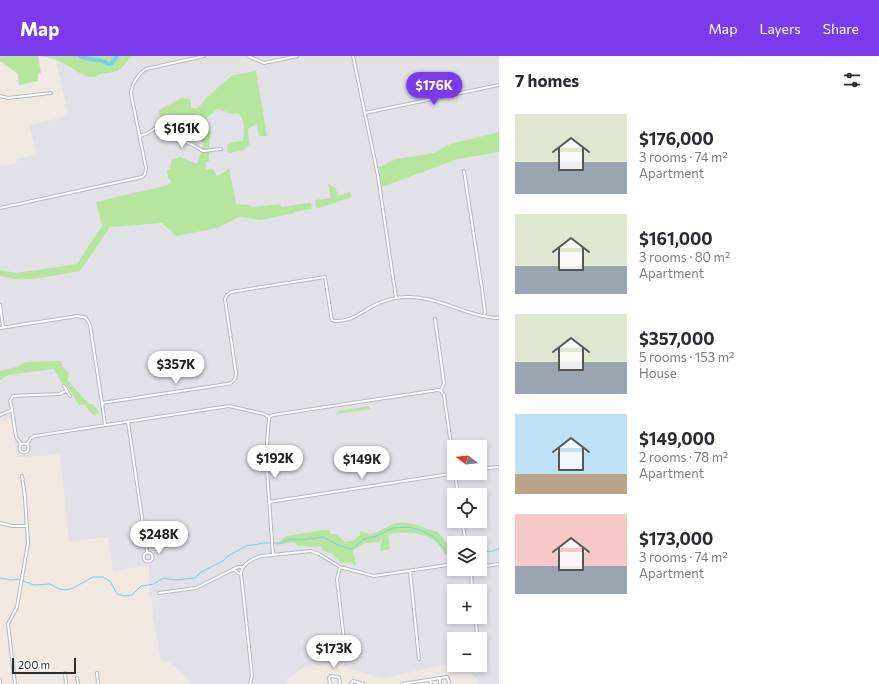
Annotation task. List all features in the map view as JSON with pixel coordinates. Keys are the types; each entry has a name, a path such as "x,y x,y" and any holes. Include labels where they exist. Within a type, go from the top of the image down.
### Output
{"street":[{"path":"0,208 141,178 145,174 146,168 130,91 132,87 142,72 147,68 204,56"},
{"path":"248,56 265,63 297,56"},
{"path":"353,56 380,187 396,298"},
{"path":"365,113 499,85"},
{"path":"0,96 8,98 51,93"},
{"path":"158,123 159,126 175,138 193,145 203,151 221,149"},
{"path":"140,136 159,126"},
{"path":"464,171 485,310 484,316"},
{"path":"102,403 233,382 236,378 236,373 225,299 226,295 231,292 325,277 331,317 332,320 336,321 351,319 377,304 396,298 416,297 426,298 484,316 499,318"},
{"path":"0,305 3,327"},
{"path":"0,328 78,316 86,318 90,325 105,425"},
{"path":"435,319 444,383 442,391 444,395 450,440"},
{"path":"64,386 70,396"},
{"path":"269,417 273,415 436,390 442,391"},
{"path":"21,444 16,437 10,401 13,396 59,394 66,391"},
{"path":"21,444 19,449 24,453 28,450 27,444 31,438 35,436 231,406 264,414 269,417"},
{"path":"0,415 12,410"},
{"path":"269,417 266,457 273,555"},
{"path":"128,422 147,552 144,554 144,557 145,560 149,561 153,556 151,553 147,552"},
{"path":"21,444 27,444"},
{"path":"487,469 499,467"},
{"path":"269,502 447,474"},
{"path":"15,684 8,624 16,609 28,543 22,476"},
{"path":"0,523 12,526 27,526"},
{"path":"250,684 252,675 241,574 246,563 257,557 312,551 340,567 375,576 447,565"},
{"path":"487,565 499,564"},
{"path":"159,593 196,588 239,566 243,567"},
{"path":"340,567 337,579 346,657"},
{"path":"233,569 241,574"},
{"path":"410,571 419,660"},
{"path":"65,673 66,684"},
{"path":"97,673 98,684"},
{"path":"330,684 329,678 332,676 339,677 340,684"},
{"path":"77,678 78,684"},
{"path":"440,678 440,684"},
{"path":"403,684 447,678 449,684"},
{"path":"430,680 431,684"},
{"path":"351,684 353,681 363,684"}],"shaded area":[{"path":"132,56 499,56 499,132 450,144 434,153 396,159 379,168 383,187 458,159 499,152 499,684 478,684 477,678 470,674 455,674 455,672 487,672 487,632 447,632 447,666 443,665 383,678 332,664 302,668 287,680 288,684 190,684 186,676 175,667 168,662 161,661 153,617 152,602 149,594 149,565 113,571 108,537 69,542 60,455 17,457 12,416 0,421 0,166 17,163 16,159 36,155 30,125 68,116 56,59 72,70 97,75 124,67"}],"green space":[{"path":"0,56 38,56 41,73 38,74 38,81 19,85 18,74 0,61"},
{"path":"42,56 132,56 119,70 91,77 86,76 60,62"},
{"path":"256,71 267,136 259,136 257,124 248,129 249,145 244,150 228,153 227,145 233,142 243,141 243,122 238,113 232,114 218,109 207,117 206,123 211,132 209,143 209,161 206,162 206,170 213,169 217,176 229,168 236,204 251,205 252,207 280,204 282,207 311,203 312,209 261,220 239,217 217,228 176,236 162,223 110,227 80,271 30,279 0,276 0,270 17,273 77,264 102,226 96,202 168,185 172,182 168,178 167,170 170,169 171,160 180,157 197,164 203,145 200,136 193,136 192,143 183,141 183,139 190,137 186,117 177,120 178,127 172,126 169,129 161,121 159,110 182,98 191,99 191,108 198,108 208,96 233,75"},
{"path":"499,132 499,152 458,159 382,187 379,167 396,159 434,153 450,144"},
{"path":"328,184 336,188 337,195 350,192 352,197 319,208 316,207 315,200 331,198"},
{"path":"61,361 62,366 69,373 68,381 89,404 93,404 99,413 93,415 85,405 79,405 66,384 63,385 54,369 8,375 0,380 0,371 16,367 26,362"},
{"path":"368,406 371,409 336,414 339,411"},
{"path":"395,523 412,524 438,532 447,544 447,556 438,544 430,538 411,533 384,535 388,535 390,549 380,551 383,535 381,541 362,544 353,551 356,564 355,566 351,562 341,563 331,553 322,550 322,547 320,546 298,546 294,542 276,545 286,536 324,530 329,530 331,534 336,534 345,542 354,540 360,535 360,531 369,534 375,533"}],"waterway":[{"path":"80,56 88,59 101,60 108,64 111,64 117,56"},
{"path":"0,578 11,580 18,579 34,585 50,584 59,589 66,590 73,588 93,577 103,577 110,581 117,594 125,596 132,595 141,586 154,584 163,578 175,580 195,578 201,572 223,561 228,556 246,546 264,543 281,543 290,539 301,540 323,537 338,545 350,549 364,539 376,536 393,528 409,527 420,530 434,537 447,552"},
{"path":"487,552 494,551 499,548"}]}
